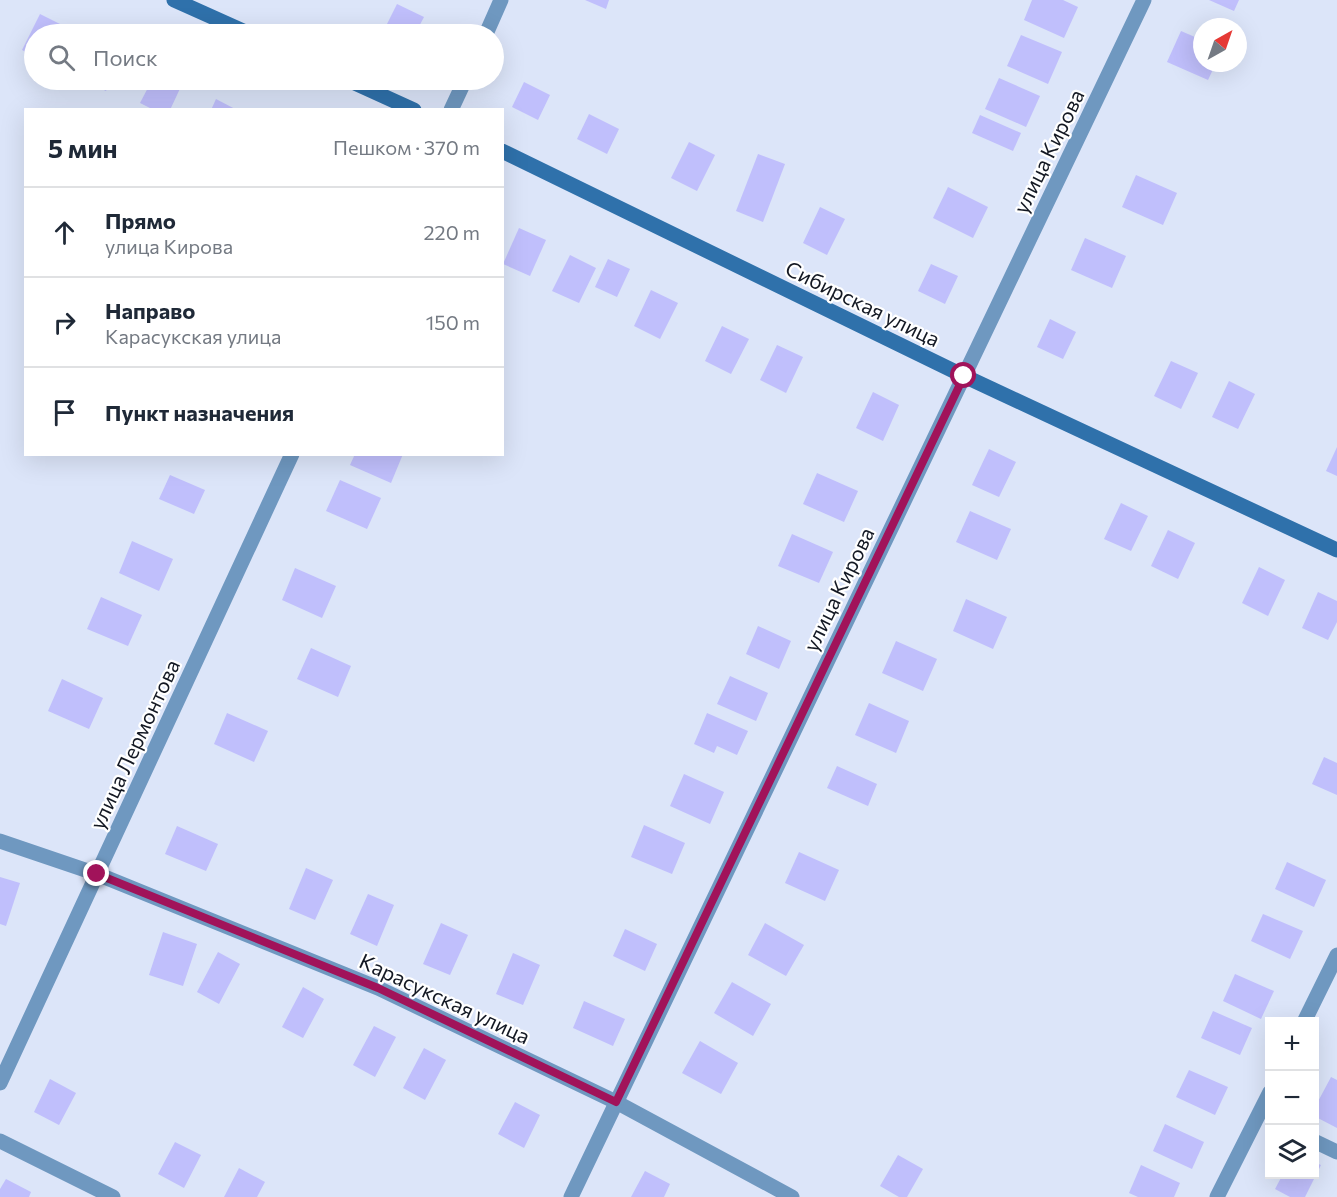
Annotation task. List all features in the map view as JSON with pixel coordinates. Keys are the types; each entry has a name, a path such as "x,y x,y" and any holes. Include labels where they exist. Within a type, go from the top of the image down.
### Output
{"street":[{"path":"174,0 227,24"},
{"path":"490,24 501,0"},
{"name":"улица Кирова","path":"571,1197 1144,0"},
{"path":"370,90 410,108"},
{"path":"453,108 461,90"},
{"name":"Сибирская улица","path":"504,152 964,376 1337,550"},
{"name":"улица Лермонтова","path":"0,1083 291,456"},
{"name":"Карасукская улица","path":"0,841 97,874 378,988 616,1102 792,1197"},
{"path":"1306,1017 1337,956"},
{"path":"1217,1197 1264,1116"},
{"path":"0,1141 113,1197"},
{"path":"1319,1143 1337,1152"}],"building":[{"path":"585,0 609,0 606,9"},
{"path":"1032,0 1063,0 1078,7 1064,38 1024,20"},
{"path":"1209,0 1239,0 1234,11"},
{"path":"397,4 424,17 420,24 387,24"},
{"path":"40,14 60,24 35,24"},
{"path":"1181,31 1193,36 1193,72 1212,72 1208,80 1167,62"},
{"path":"1021,35 1062,52 1048,84 1007,66"},
{"path":"999,78 1040,96 1026,127 985,109"},
{"path":"524,82 550,95 538,120 512,107"},
{"path":"147,90 179,90 171,108 150,108 140,103"},
{"path":"216,99 233,108 212,108"},
{"path":"589,114 619,129 607,154 577,139"},
{"path":"980,115 1021,133 1013,151 972,133"},
{"path":"689,142 715,155 697,191 671,178"},
{"path":"758,154 785,164 763,222 736,211"},
{"path":"1136,175 1177,193 1163,225 1122,207"},
{"path":"948,187 988,207 973,238 933,218"},
{"path":"820,207 845,219 827,255 803,243"},
{"path":"519,228 546,240 530,276 504,264"},
{"path":"1085,238 1126,256 1112,288 1071,270"},
{"path":"570,255 596,268 579,303 552,291"},
{"path":"608,259 630,269 617,297 595,287"},
{"path":"931,264 958,276 945,304 918,291"},
{"path":"651,290 678,303 660,339 634,326"},
{"path":"1050,319 1076,332 1063,359 1037,347"},
{"path":"722,326 749,339 731,374 705,361"},
{"path":"777,345 803,357 786,393 760,380"},
{"path":"1171,361 1198,373 1181,409 1154,396"},
{"path":"1229,381 1255,394 1238,429 1212,417"},
{"path":"873,392 899,405 883,441 856,428"},
{"path":"1337,447 1337,476 1326,471"},
{"path":"989,449 1016,462 999,497 972,485"},
{"path":"354,456 402,456 391,483 350,465"},
{"path":"817,473 858,491 844,522 803,504"},
{"path":"170,475 205,490 194,514 159,499"},
{"path":"340,480 381,498 367,529 326,511"},
{"path":"1121,503 1148,516 1131,551 1104,539"},
{"path":"970,511 1011,529 997,560 956,542"},
{"path":"1168,530 1195,543 1178,579 1151,566"},
{"path":"792,534 833,552 819,583 778,566"},
{"path":"132,541 173,559 159,591 119,573"},
{"path":"1259,567 1285,580 1268,616 1242,603"},
{"path":"295,568 336,586 322,618 282,600"},
{"path":"1318,592 1337,601 1337,622 1328,640 1302,628"},
{"path":"101,597 142,615 128,646 87,629"},
{"path":"966,599 1007,617 993,649 953,631"},
{"path":"758,626 791,641 779,669 746,654"},
{"path":"896,641 937,659 923,691 882,673"},
{"path":"311,648 351,666 338,697 297,679"},
{"path":"730,676 768,693 756,721 717,704"},
{"path":"62,679 103,698 89,729 48,711"},
{"path":"869,703 909,721 896,753 855,735"},
{"path":"227,713 268,731 254,762 214,744"},
{"path":"707,713 748,731 737,755 717,746 714,753 694,744"},
{"path":"1324,757 1337,763 1337,795 1312,784"},
{"path":"837,766 877,784 868,806 827,788"},
{"path":"684,774 724,792 710,824 670,806"},
{"path":"644,825 685,843 672,874 631,857"},
{"path":"177,826 218,844 206,871 165,854"},
{"path":"799,852 839,870 825,901 785,883"},
{"path":"1287,862 1326,880 1314,907 1275,889"},
{"path":"306,868 333,880 315,920 289,909"},
{"path":"0,877 20,883 6,926 0,924"},
{"path":"368,894 394,905 377,946 350,934"},
{"path":"1263,914 1303,931 1290,959 1251,941"},
{"path":"441,923 468,935 450,975 423,964"},
{"path":"765,923 804,945 786,976 748,955"},
{"path":"625,929 657,944 645,971 613,956"},
{"path":"163,932 197,944 183,986 149,975"},
{"path":"218,952 240,964 219,1004 197,992"},
{"path":"513,953 540,965 523,1005 496,994"},
{"path":"1235,974 1274,991 1261,1019 1223,1001"},
{"path":"732,982 771,1004 753,1036 714,1013"},
{"path":"303,987 324,999 303,1038 282,1027"},
{"path":"584,1001 625,1019 613,1046 573,1028"},
{"path":"1213,1011 1252,1028 1240,1055 1201,1038"},
{"path":"374,1026 396,1037 375,1077 353,1065"},
{"path":"700,1041 738,1063 721,1094 682,1073"},
{"path":"424,1048 446,1060 425,1100 403,1088"},
{"path":"1189,1070 1228,1087 1215,1115 1176,1097"},
{"path":"1331,1077 1337,1080 1337,1128 1319,1119 1319,1100"},
{"path":"50,1079 76,1093 59,1125 34,1112"},
{"path":"515,1102 540,1115 524,1148 498,1134"},
{"path":"1165,1124 1204,1142 1192,1169 1153,1151"},
{"path":"175,1142 201,1155 184,1188 158,1174"},
{"path":"898,1155 923,1169 907,1197 899,1197 880,1186"},
{"path":"1141,1165 1180,1183 1174,1197 1138,1197 1129,1193"},
{"path":"239,1168 265,1182 257,1197 224,1197"},
{"path":"645,1171 670,1184 664,1197 631,1197"},
{"path":"6,1179 31,1192 29,1197 0,1197 0,1189"},
{"path":"1280,1179 1314,1179 1305,1197 1290,1197 1275,1189"}],"route":[{"path":"97,874 378,988 616,1102 964,376"}]}
